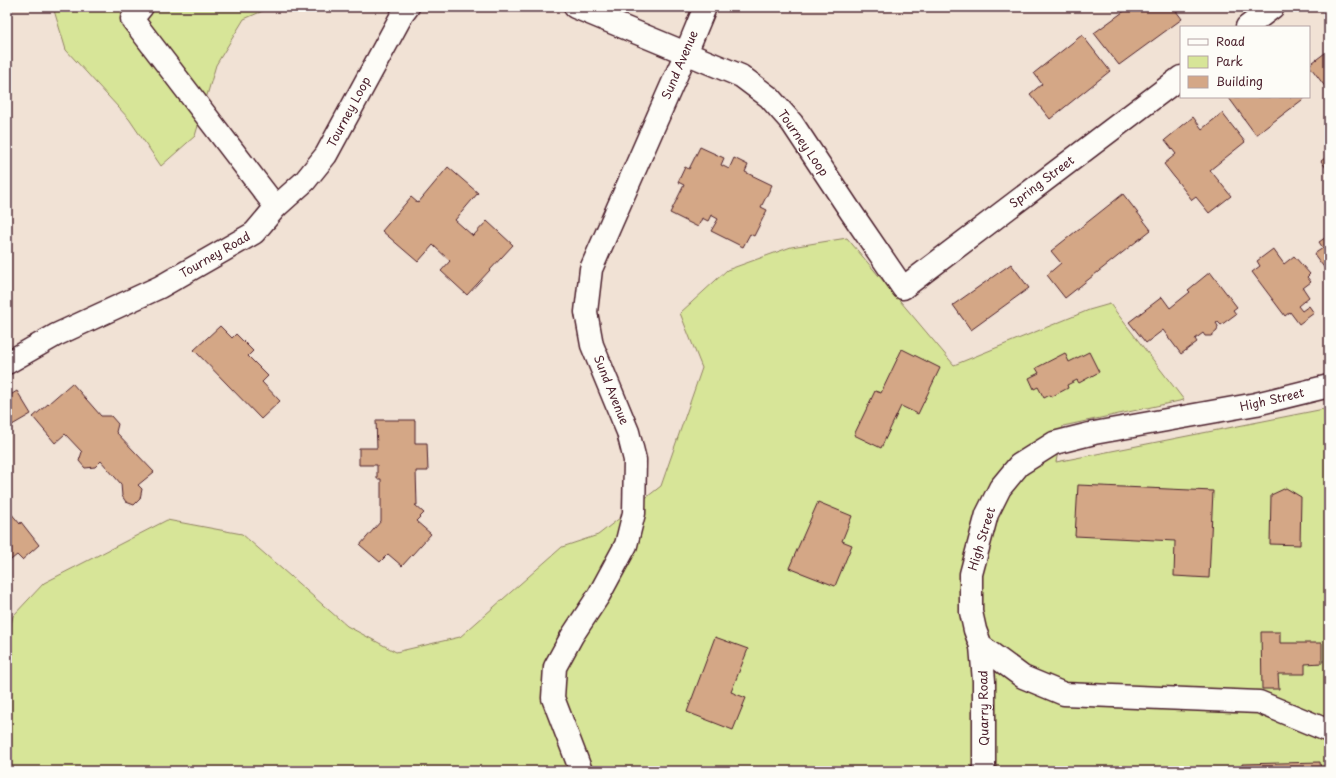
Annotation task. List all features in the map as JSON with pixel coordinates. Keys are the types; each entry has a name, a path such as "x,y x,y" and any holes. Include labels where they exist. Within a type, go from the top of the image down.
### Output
{"street":[{"name":"Tourney Loop","path":"276,207 305,181 326,155 402,14 408,7"},
{"name":"Tourney Loop","path":"575,7 741,76 769,97 792,123 904,288"},
{"name":"Sund Avenue","path":"581,771 553,698 554,667 599,594 626,545 634,513 635,467 635,460 628,432 592,345 586,312 591,269 705,7"},
{"path":"1248,26 1273,7"},
{"path":"132,11 276,207"},
{"name":"Spring Street","path":"904,288 1180,78"},
{"name":"Tourney Road","path":"7,363 56,335 160,287 254,233 276,207"},
{"name":"High Street","path":"981,646 970,612 971,574 987,514 1000,488 1019,465 1054,443 1094,433 1256,404 1329,386"},
{"path":"981,646 1023,677 1064,694 1259,702 1329,731"},
{"name":"Quarry Road","path":"981,646 984,681 984,771"}],"green space":[{"path":"53,7 272,7 244,19 216,65 195,136 161,166 129,119 66,50"},
{"path":"847,238 954,365 1089,310 1110,304 1184,400 1063,426 1056,462 1329,408 1329,771 7,771 7,642 13,616 44,583 167,520 242,534 347,626 396,652 460,637 562,547 598,535 661,486 702,368 680,313 727,270 791,247"}],"building":[{"path":"1130,7 1173,7 1182,19 1119,65 1094,33"},
{"path":"1082,35 1110,71 1050,119 1030,94 1042,84 1034,73"},
{"path":"1329,50 1329,92 1310,66 1310,64"},
{"path":"1229,98 1305,98 1256,135"},
{"path":"1222,113 1245,142 1210,170 1231,196 1209,213 1196,197 1192,200 1164,164 1176,154 1165,140 1193,117 1202,129"},
{"path":"700,147 724,158 721,165 729,169 734,158 748,165 745,172 772,185 761,207 767,210 754,236 750,234 743,247 711,231 718,219 711,215 708,221 702,218 698,227 670,213 684,185 678,182 685,167 689,169"},
{"path":"1329,155 1329,172 1321,161"},
{"path":"448,167 478,193 455,220 473,236 487,221 513,245 467,295 441,271 450,261 433,245 418,262 382,231 411,197 418,203"},
{"path":"1123,194 1151,230 1065,298 1047,275 1061,263 1051,251"},
{"path":"1329,235 1329,274 1314,254 1323,248 1319,242"},
{"path":"1273,249 1284,264 1294,256 1310,274 1307,277 1311,282 1303,288 1309,297 1298,306 1302,311 1309,306 1314,313 1299,324 1290,312 1285,316 1252,272 1260,266 1257,261"},
{"path":"1011,264 1029,288 971,330 953,305"},
{"path":"1210,272 1237,307 1233,310 1236,314 1221,325 1218,322 1216,323 1218,326 1217,331 1211,336 1205,336 1203,333 1195,339 1197,342 1181,354 1163,330 1146,343 1129,322 1162,297 1170,308 1190,292 1188,290"},
{"path":"220,326 232,338 236,334 253,351 248,356 268,376 262,382 280,401 261,419 194,350"},
{"path":"902,349 940,368 918,414 901,406 881,448 854,435 875,391 881,393"},
{"path":"1089,352 1099,372 1079,383 1077,380 1067,385 1068,388 1051,397 1050,395 1044,398 1038,387 1034,389 1029,378 1039,373 1036,368 1065,353 1069,362"},
{"path":"72,383 101,416 111,416 118,424 116,432 154,472 138,485 142,489 140,499 134,505 126,502 122,496 121,484 101,461 95,467 85,468 79,461 82,452 65,434 55,443 33,417"},
{"path":"17,391 31,414 7,428 7,397"},
{"path":"376,420 415,420 415,443 427,443 428,471 416,471 417,505 415,505 424,513 416,521 431,534 402,566 388,554 380,562 360,545 381,521 381,479 377,479 377,465 359,465 359,448 377,448"},
{"path":"1078,485 1213,491 1209,578 1174,576 1175,541 1075,536"},
{"path":"1286,488 1301,497 1300,545 1270,544 1271,495"},
{"path":"818,502 852,516 842,541 852,545 835,586 789,568"},
{"path":"10,512 20,524 21,522 39,545 22,560 17,555 7,563 7,515"},
{"path":"1261,632 1280,632 1280,643 1322,643 1322,663 1305,664 1305,674 1278,674 1279,689 1262,689"},
{"path":"715,637 748,649 731,692 746,698 733,730 687,712"},
{"path":"1320,762 1321,771 1242,771 1242,764"}]}
